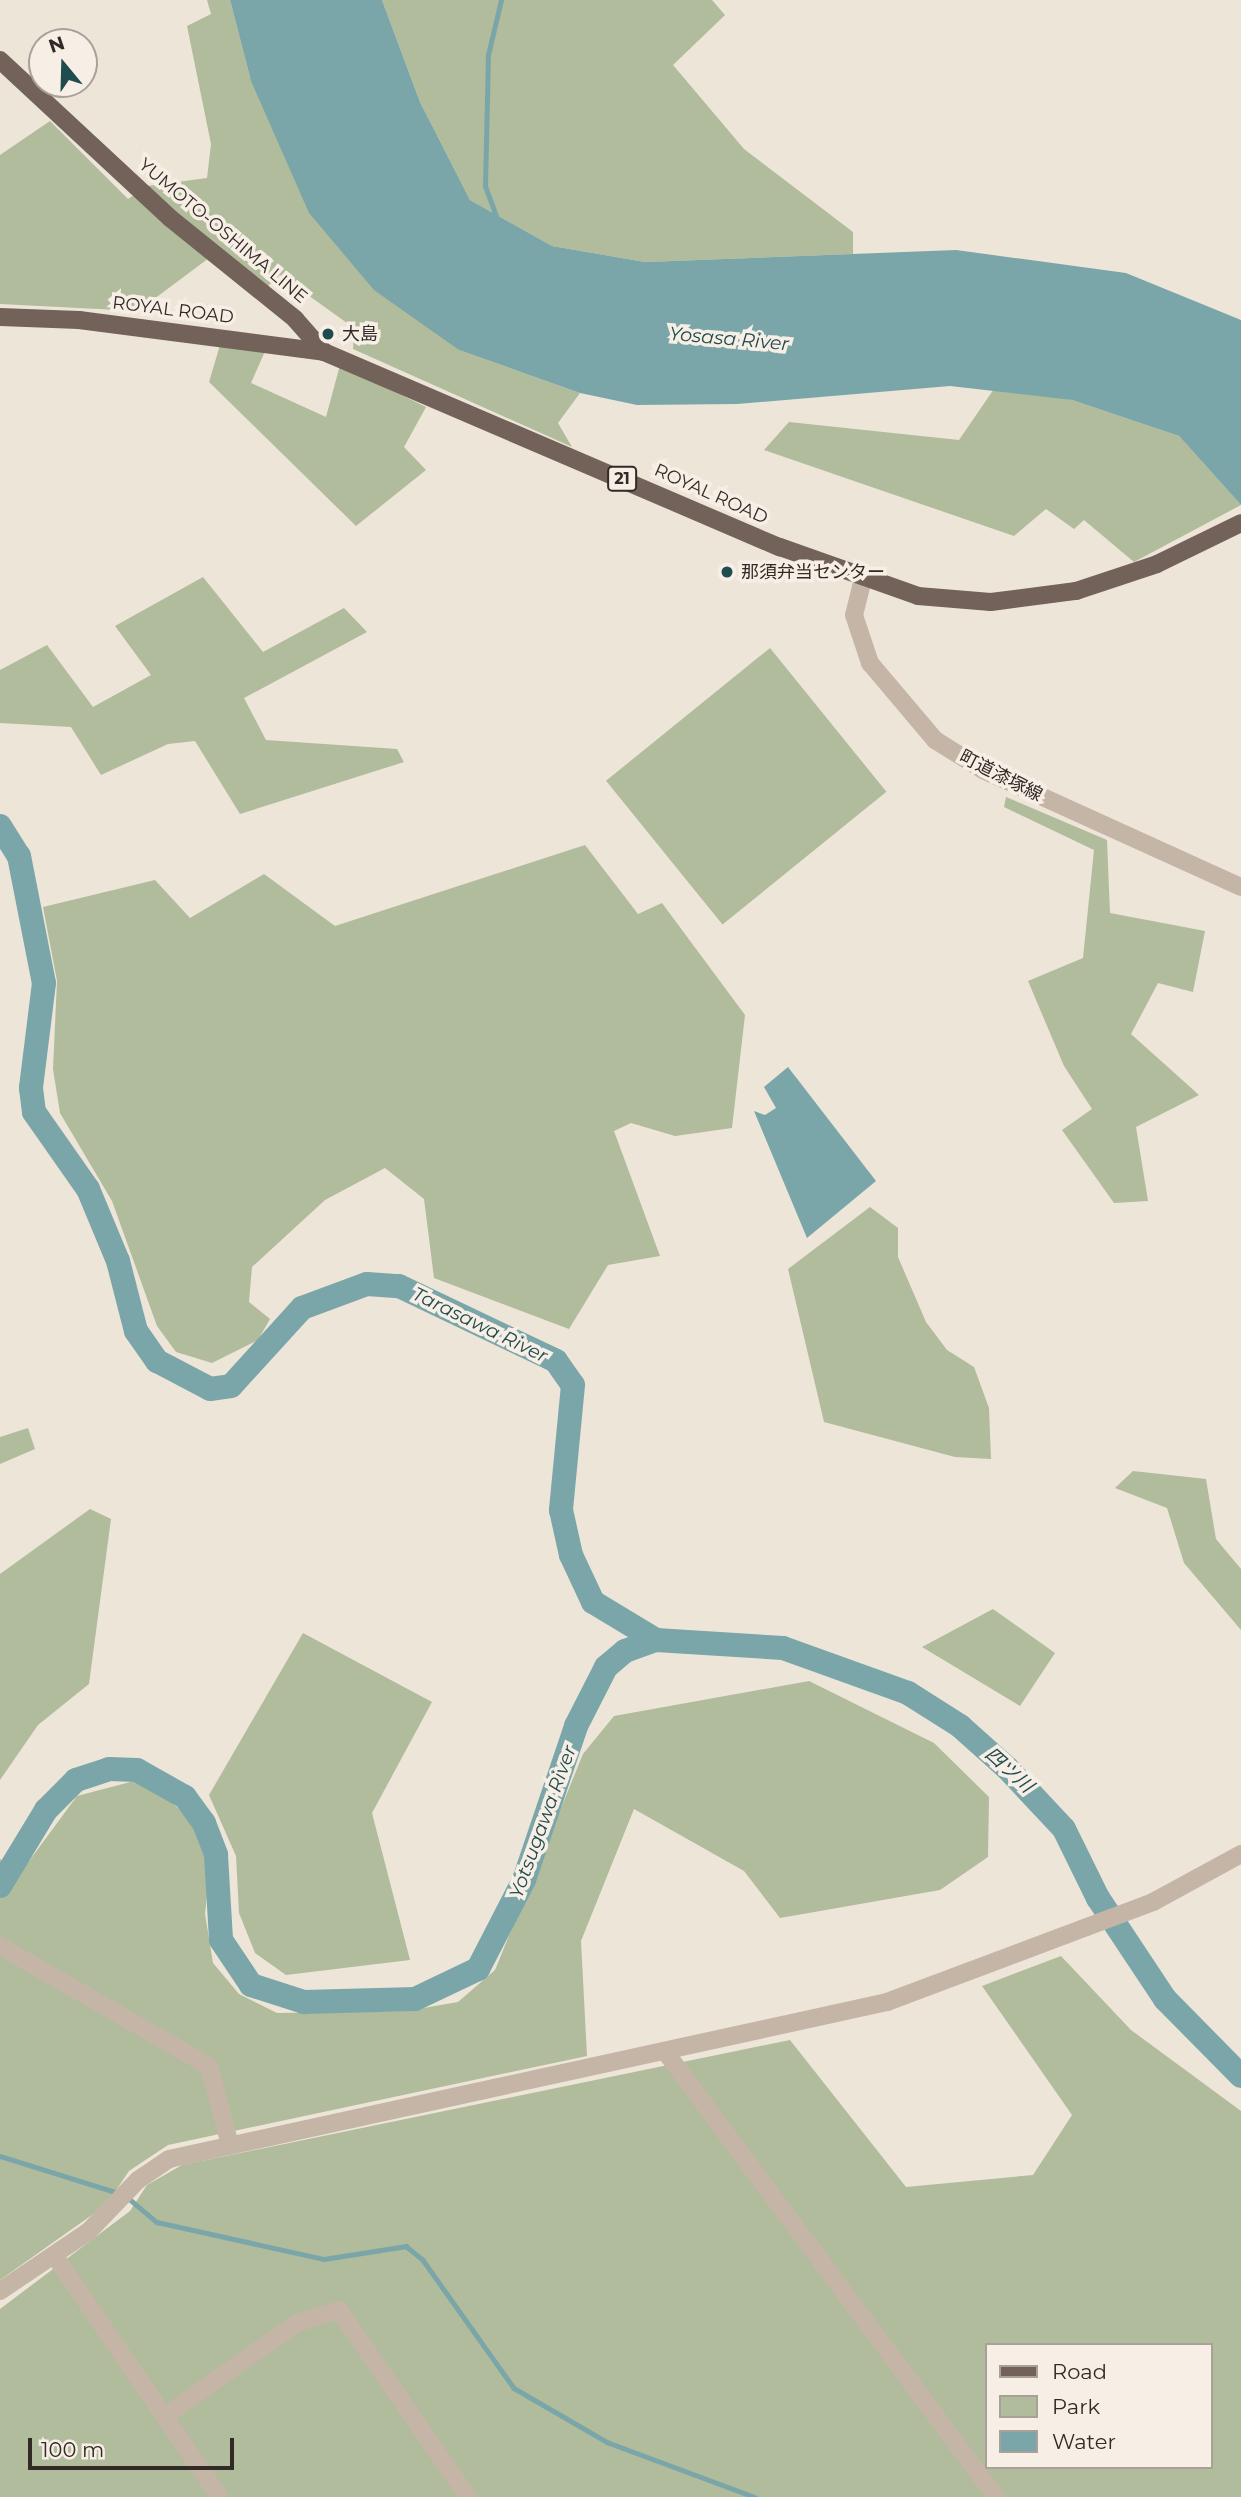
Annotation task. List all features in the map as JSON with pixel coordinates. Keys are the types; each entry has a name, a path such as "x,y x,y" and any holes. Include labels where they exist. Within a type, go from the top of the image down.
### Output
{"main road":[{"name":"YUMOTO-OSHIMA LINE","path":"0,60 170,218 295,319 324,352"},
{"name":"ROYAL ROAD","path":"0,317 79,320 324,352 863,579 952,601 1038,598 1117,580 1238,524"}],"street":[{"name":"町道漆塚線","path":"863,579 854,615 870,663 935,740 983,770 1241,887"},
{"path":"0,2291 117,2208 153,2166 230,2145 667,2054 887,2003 1153,1902 1241,1854"},
{"path":"0,1946 209,2066 230,2145"},
{"path":"667,2054 996,2497"},
{"path":"54,2255 220,2497"},
{"path":"165,2416 297,2323 339,2310 468,2497"}],"green space":[{"path":"207,0 230,0 250,77 459,350 580,393 558,423 572,447 353,349 354,328 280,275 268,286 221,249 138,311 0,304 0,155 50,121 128,199 147,186 207,178 211,144 187,26 211,14"},
{"path":"382,0 712,0 725,15 673,65 744,149 853,232 853,254 645,262 552,246 470,200 420,102"},
{"path":"220,345 266,349 251,383 326,417 340,365 426,407 404,447 426,470 356,526 209,382"},
{"path":"996,386 1072,400 1179,436 1241,505 1134,562 1084,520 1074,529 1046,509 1014,536 764,450 789,422 959,440"},
{"path":"203,577 263,652 344,608 367,632 244,698 266,740 397,749 404,762 240,814 195,741 168,744 101,775 71,727 0,723 0,670 47,645 93,707 151,675 115,626"},
{"path":"770,648 886,792 722,925 606,781"},
{"path":"1006,797 1107,840 1110,913 1205,931 1193,992 1158,983 1131,1034 1199,1095 1136,1127 1148,1201 1114,1203 1062,1130 1092,1109 1064,1066 1028,981 1083,958 1094,850 1004,807"},
{"path":"585,845 638,914 662,903 745,1015 732,1128 675,1136 631,1123 614,1131 660,1256 608,1265 569,1329 434,1278 424,1199 385,1168 325,1200 252,1267 249,1302 270,1319 258,1340 212,1363 176,1352 157,1326 112,1201 60,1113 53,1069 57,981 43,907 155,880 190,918 264,874 335,926"},
{"path":"870,1207 898,1228 898,1257 926,1322 947,1350 974,1367 989,1408 991,1459 955,1457 824,1422 788,1269"},
{"path":"28,1428 35,1449 0,1464 0,1437"},
{"path":"1133,1471 1206,1479 1216,1539 1241,1569 1241,1630 1184,1563 1167,1508 1115,1488"},
{"path":"90,1509 111,1519 89,1684 38,1725 0,1780 0,1574"},
{"path":"993,1609 1055,1653 1020,1706 922,1647"},
{"path":"303,1633 432,1702 372,1813 410,1960 286,1975 255,1953 239,1913 236,1856 209,1795"},
{"path":"809,1681 934,1743 989,1797 988,1857 940,1890 780,1918 744,1871 634,1809 581,1941 587,2056 168,2145 129,2171 106,2205 0,2280 0,1859 21,1872 77,1796 134,1781 163,1795 195,1823 210,1866 205,1914 213,1963 239,1994 277,2013 406,2011 458,2002 495,1970 583,1754 614,1716"},
{"path":"1061,1956 1131,2030 1241,2111 1241,2497 0,2497 0,2309 130,2211 147,2185 182,2165 790,2040 906,2187 1033,2175 1072,2115 982,1986"}],"water":[{"name":"Yosasa River","path":"230,0 382,0 420,102 470,200 552,246 645,262 956,250 1126,273 1241,320 1241,505 1179,436 1072,400 950,386 737,404 637,405 580,393 459,350 374,290 309,213 251,81"},
{"path":"788,1067 876,1181 807,1238 754,1111 765,1115 776,1108 764,1087"}],"waterway":[{"path":"497,219 485,186 488,55 501,0"},
{"name":"Tarasawa River","path":"0,826 19,856 44,983 31,1088 34,1112 88,1189 118,1261 136,1331 157,1361 210,1389 231,1386 302,1308 367,1284 399,1286 556,1361 573,1385 561,1510 571,1555 593,1602 656,1640"},
{"name":"Yotsugawa River","path":"0,1886 46,1810 76,1780 109,1769 137,1770 185,1797 204,1823 216,1855 221,1940 251,1985 304,2002 415,1999 478,1969 524,1880 576,1726 606,1667 625,1651 656,1640 783,1648 908,1693 960,1726 1007,1768 1064,1829 1098,1898 1165,1999 1241,2076"},
{"path":"0,2156 119,2193"},
{"path":"127,2197 157,2222 324,2259 406,2246 423,2260 514,2388 607,2442 755,2497"}],"place":[{"name":"大島","path":"328,334"},
{"name":"那須弁当センター","path":"727,572"}],"water label":[{"name":"四ツ川","path":"1009,1770"}]}
